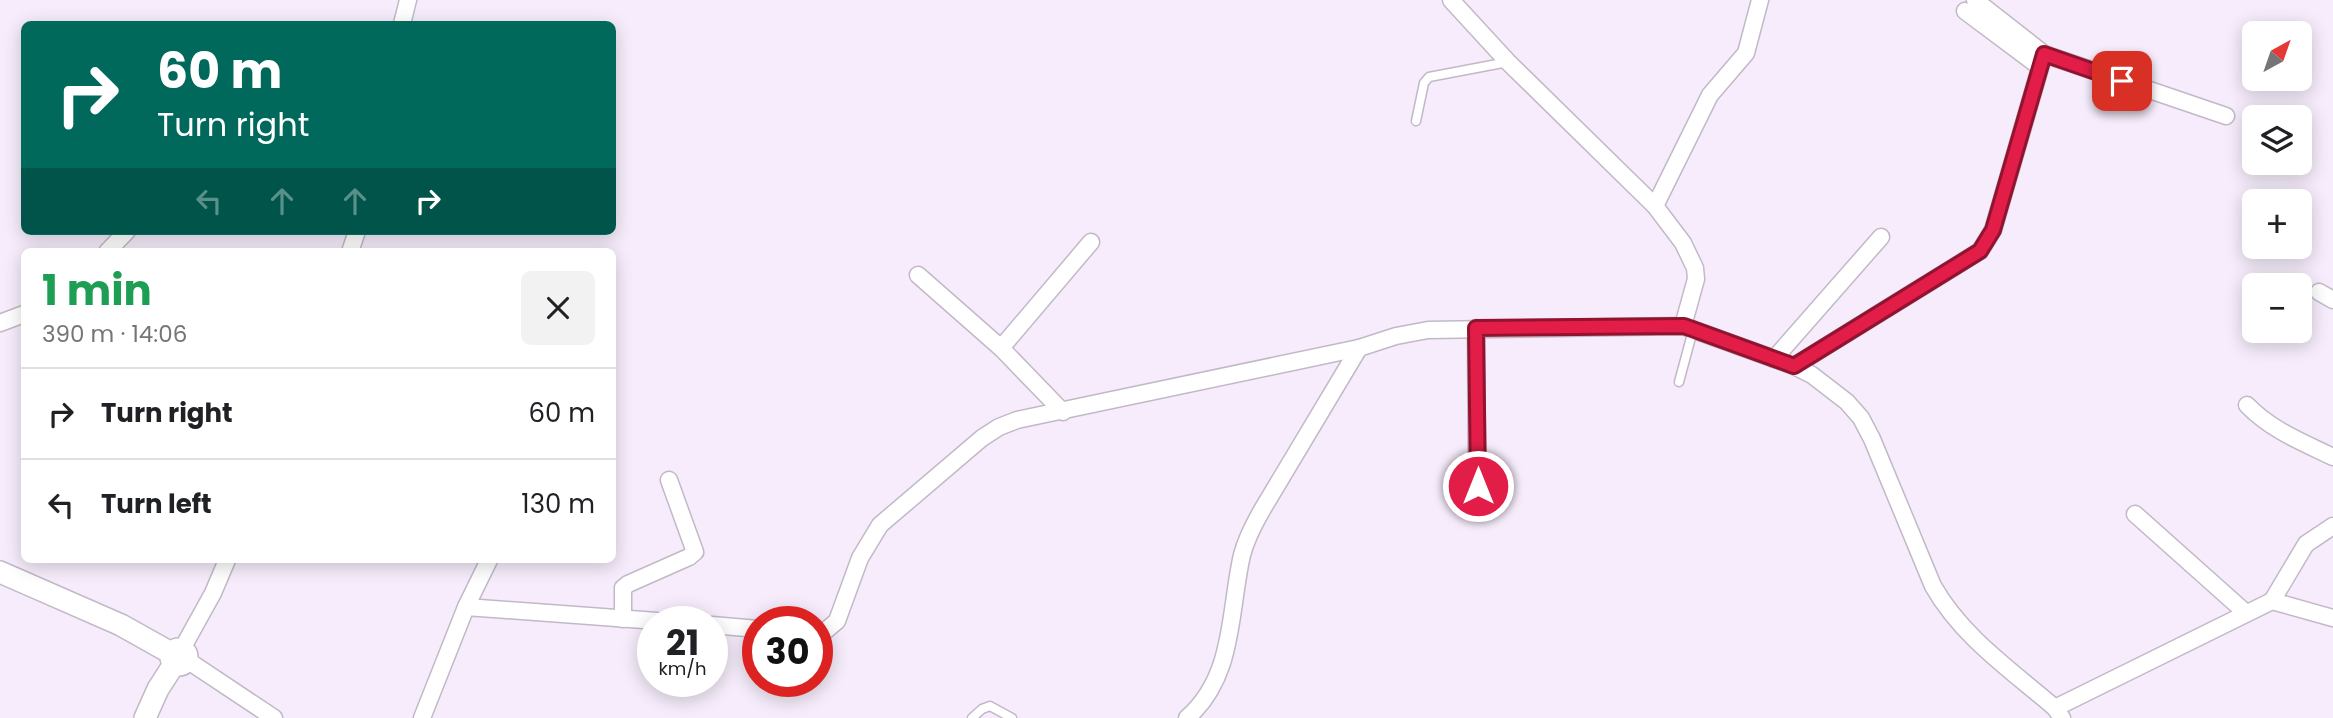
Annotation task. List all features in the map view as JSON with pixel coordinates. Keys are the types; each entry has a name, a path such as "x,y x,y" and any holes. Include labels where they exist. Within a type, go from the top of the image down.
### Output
{"street":[{"path":"403,21 408,0"},
{"path":"1451,0 1508,62 1655,206 1683,243 1695,268 1688,328"},
{"path":"1655,206 1710,95 1746,53 1758,1"},
{"path":"1970,6 2042,61 2226,116"},
{"path":"1794,366 1980,251 1993,230 2042,61"},
{"path":"111,248 123,235"},
{"path":"1774,359 1881,237"},
{"path":"1001,348 1091,242"},
{"path":"918,275 1001,348 1063,412"},
{"path":"0,323 21,315"},
{"path":"1476,328 1478,486"},
{"path":"833,624 837,621 860,558 880,525 982,438 999,427 1359,348 1412,332 1476,328 1688,328 1794,366 1830,387 1861,418 1933,586 1955,620 2059,713 2272,601 2306,544 2333,526"},
{"path":"1187,718 1207,694 1221,668 1229,641 1242,555 1250,534 1359,348"},
{"path":"2247,405 2276,430 2333,457"},
{"path":"622,619 622,591 628,584 695,552 669,480"},
{"path":"2135,514 2246,613"},
{"path":"145,718 158,689 213,593 226,563"},
{"path":"422,718 488,563"},
{"path":"0,572 121,625 275,718"},
{"path":"2272,601 2333,618"},
{"path":"467,607 637,620"}],"lane":[{"path":"1416,121 1424,83 1429,77 1508,62"},
{"path":"1679,382 1688,328"},
{"path":"972,718 990,706 1012,718"}],"route":[{"path":"1478,486 1476,328 1684,326 1794,366 1980,251 1993,230 2044,54 2122,81"}]}
